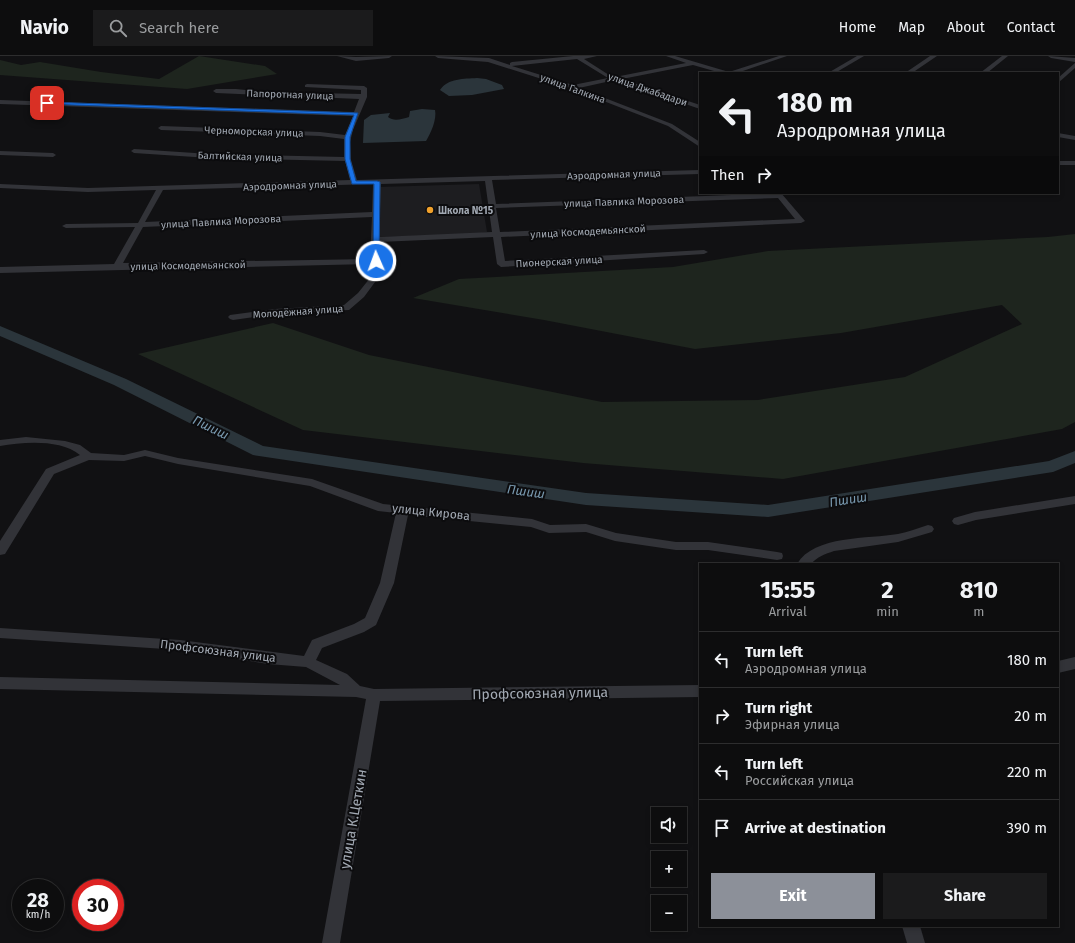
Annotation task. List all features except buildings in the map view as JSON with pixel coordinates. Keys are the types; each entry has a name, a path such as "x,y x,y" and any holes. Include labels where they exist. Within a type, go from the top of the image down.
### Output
{"street":[{"path":"340,56 356,59 389,56"},
{"name":"улица Галкина","path":"438,56 489,60 572,87 670,125 699,144"},
{"path":"506,65 594,56"},
{"path":"669,56 724,72"},
{"path":"734,72 784,56"},
{"path":"833,72 861,56"},
{"path":"910,72 934,56"},
{"path":"984,72 1005,56"},
{"path":"1051,56 1075,60"},
{"name":"улица Джабадари","path":"577,57 607,76 699,107"},
{"path":"572,87 693,63"},
{"path":"1059,80 1075,65"},
{"path":"307,86 364,88 364,96 348,137 347,159 354,183"},
{"name":"Папоротная улица","path":"216,92 236,91 268,94 364,96"},
{"path":"0,102 357,114"},
{"name":"Черноморская улица","path":"160,128 320,134 348,137"},
{"path":"1059,135 1075,138"},
{"name":"Балтийская улица","path":"134,151 210,156 347,159"},
{"path":"0,153 53,155"},
{"path":"1059,163 1075,163"},
{"name":"Аэродромная улица","path":"0,186 88,190 699,172"},
{"name":"Пионерская улица","path":"488,178 493,206 495,236 501,264 704,252"},
{"name":"Молодёжная улица","path":"233,317 265,311 346,308 361,295 374,278 376,261 375,240 377,182"},
{"path":"117,266 142,225 161,188"},
{"name":"улица Павлика Морозова","path":"493,206 778,194"},
{"name":"улица Космодемьянской","path":"375,240 495,236 801,221 778,194"},
{"name":"улица Павлика Морозова","path":"66,226 142,225 376,214"},
{"name":"улица Космодемьянской","path":"0,270 376,261"},
{"path":"0,443 9,441 58,442 74,446 88,456"},
{"name":"улица Кирова","path":"88,456 124,458 146,453 178,461 312,482 382,508 532,523 549,528 586,528 615,538 676,546 708,546 778,556"},
{"path":"0,551 50,472 88,456"},
{"path":"958,521 975,516 1075,500"},
{"path":"308,662 317,644 359,628 371,621 387,583 403,509"},
{"path":"804,563 807,557 825,550 851,543 900,538 928,529"},
{"name":"Профсоюзная улица","path":"0,634 180,645 268,658 308,662 342,678 356,691"},
{"path":"1059,667 1075,663"},
{"name":"Профсоюзная улица","path":"0,682 356,691 374,695 699,691"},
{"name":"улица К.Цеткин","path":"331,943 374,695"},
{"path":"911,927 916,943"}],"shaded area":[{"path":"199,56 265,66 277,74 187,89 0,75 0,60 21,65 40,62 101,72 159,79"},
{"path":"477,78 486,79 502,85 504,89 472,95 449,96 440,90 447,83 452,81"},
{"path":"422,109 435,110 433,126 426,141 363,143 364,120 371,115 390,113 388,117 390,119 398,120 409,117 410,111"},
{"name":"Школа №15","path":"479,184 487,232 476,234 376,237 379,187"},
{"path":"1075,234 1075,422 1062,429 783,479 583,463 303,430 138,354 273,323 369,355 602,402 758,400 905,377 1022,324 1002,305 841,333 695,349 544,320 413,298 459,279 673,267 768,251 1048,237"}],"waterway":[{"name":"Пшиш","path":"0,331 120,382 259,451 586,499 768,511 1053,466 1075,456"}],"place":[{"name":"Школа №15","path":"430,210"}],"route":[{"path":"47,103 357,114 348,137 347,159 354,183 377,182 375,240 376,261"}]}
